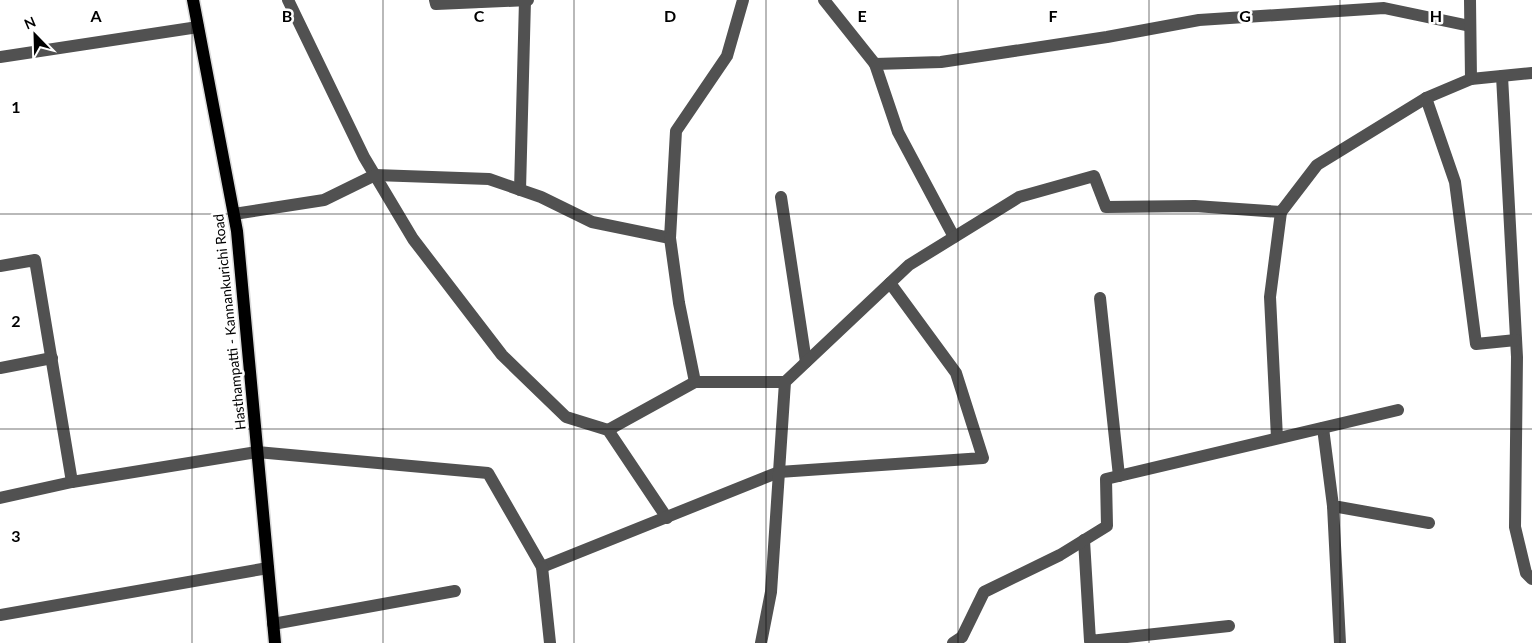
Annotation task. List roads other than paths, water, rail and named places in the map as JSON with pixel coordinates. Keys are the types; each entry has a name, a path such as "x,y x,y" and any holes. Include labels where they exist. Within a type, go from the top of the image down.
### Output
{"main road":[{"name":"Hasthampatti - Kannankurichi Road","path":"193,0 237,231 275,643"}],"street":[{"path":"288,0 364,157 413,239 502,355 566,416 608,430 667,518"},
{"path":"435,0 436,4 527,0 520,190"},
{"path":"695,382 679,303 670,238 676,131 727,56 742,0"},
{"path":"824,0 875,64 898,132 954,237"},
{"path":"1470,0 1472,79"},
{"path":"875,64 941,62 1107,37 1199,20 1335,11 1384,8 1470,26"},
{"path":"0,58 198,27"},
{"path":"1277,438 1270,297 1281,212 1317,165 1426,98 1472,79 1532,73"},
{"path":"1502,76 1516,340 1516,527 1526,573 1532,579"},
{"path":"1426,98 1455,182 1476,344 1516,340"},
{"path":"234,214 324,200 375,176 490,179 541,197 592,222 670,238"},
{"path":"761,643 771,592 786,382 909,265 1019,197 1094,176 1106,207 1196,206 1281,212"},
{"path":"781,197 806,362"},
{"path":"0,266 35,260 72,482"},
{"path":"542,567 779,472 983,458 956,373 890,283"},
{"path":"1100,298 1120,476"},
{"path":"0,368 52,358"},
{"path":"608,430 695,382 786,382"},
{"path":"953,643 962,637 984,592 1060,555 1107,526 1106,479 1398,410"},
{"path":"1322,428 1333,506 1340,643"},
{"path":"0,498 72,482 257,452 488,472 542,567 550,643"},
{"path":"1333,506 1429,523"},
{"path":"1084,540 1090,641 1229,626"},
{"path":"0,615 268,568"},
{"path":"273,624 455,591"}]}
